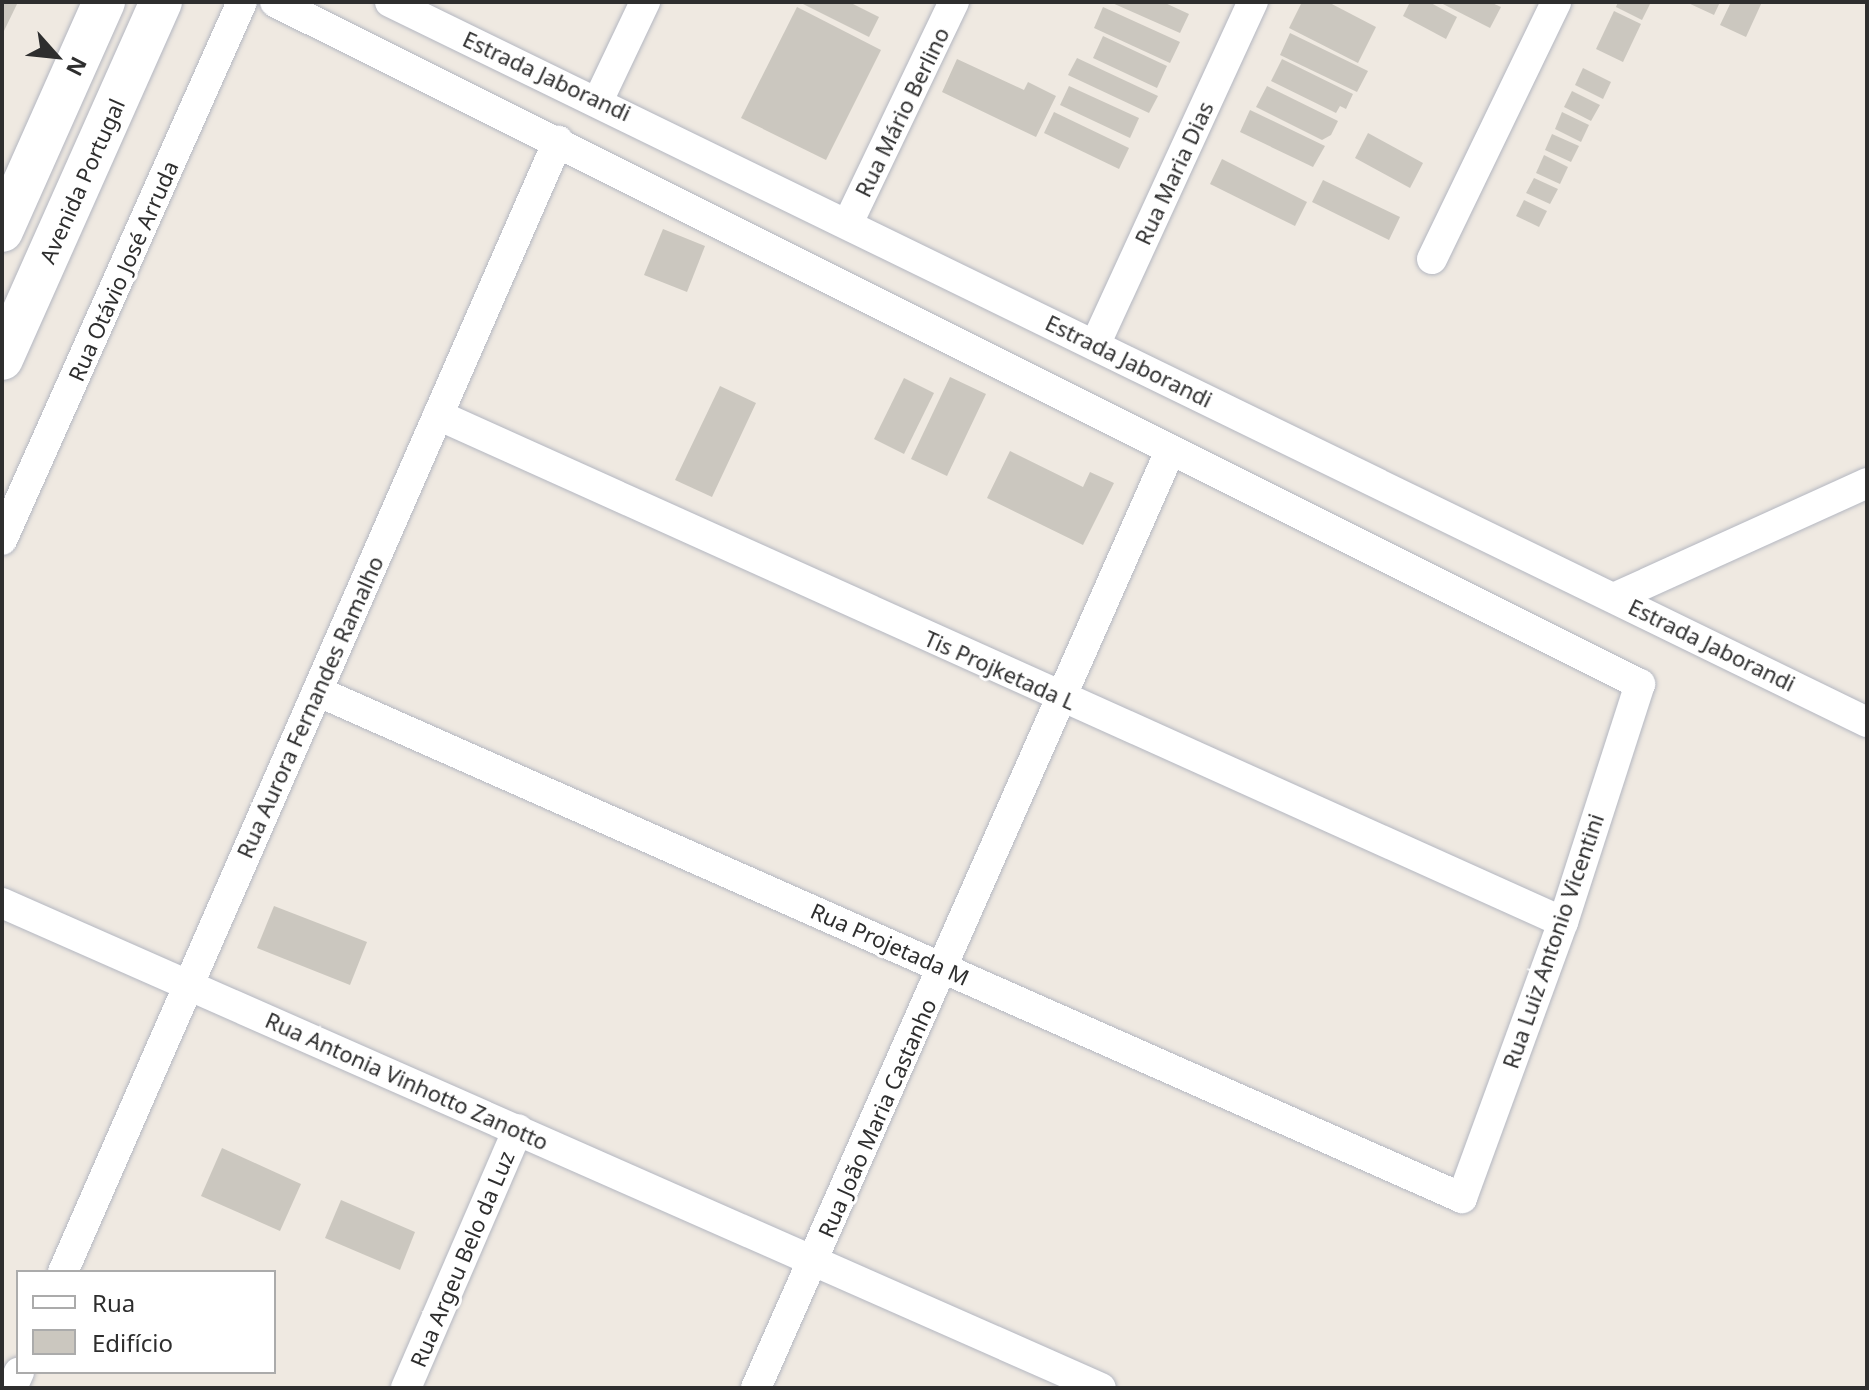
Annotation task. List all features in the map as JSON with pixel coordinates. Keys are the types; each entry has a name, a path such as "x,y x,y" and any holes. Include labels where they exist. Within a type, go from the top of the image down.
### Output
{"main road":[{"path":"2,231 104,2"},
{"name":"Avenida Portugal","path":"2,359 161,2"}],"street":[{"name":"Rua Otávio José Arruda","path":"2,540 242,2"},
{"path":"275,2 558,141 1170,451"},
{"name":"Estrada Jaborandi","path":"390,2 849,221 1095,345 1867,722"},
{"path":"598,101 645,2"},
{"name":"Rua Mário Berlino","path":"849,221 954,2"},
{"name":"Rua Maria Dias","path":"1095,345 1253,2"},
{"path":"1432,259 1556,2"},
{"name":"Rua Aurora Fernandes Ramalho","path":"64,1270 558,141"},
{"name":"Tis Projketada L","path":"438,415 1563,922"},
{"name":"Rua Luiz Antonio Vicentini","path":"1170,451 1640,684 1563,922 1462,1198"},
{"name":"Rua João Maria Castanho","path":"756,1388 945,968 1170,451"},
{"path":"1616,597 1867,483"},
{"name":"Rua Projetada M","path":"317,691 1462,1198"},
{"name":"Rua Antonia Vinhotto Zanotto","path":"2,903 1101,1388"},
{"name":"Rua Argeu Belo da Luz","path":"406,1388 518,1129"}],"building":[{"path":"2,2 18,2 2,35"},
{"path":"799,2 849,2 879,17 869,37"},
{"path":"1110,2 1163,2 1189,14 1180,33"},
{"path":"1302,2 1328,2 1376,27 1358,63 1289,28"},
{"path":"1410,2 1429,2 1457,17 1446,39 1403,16"},
{"path":"1439,2 1490,2 1501,7 1490,28"},
{"path":"1618,2 1651,2 1642,20 1616,7"},
{"path":"1686,2 1720,2 1714,15"},
{"path":"1731,2 1762,2 1746,37 1720,25"},
{"path":"797,7 881,50 826,160 741,118"},
{"path":"1103,7 1180,42 1170,63 1094,28"},
{"path":"1614,11 1641,24 1623,62 1596,49"},
{"path":"1290,33 1368,71 1357,92 1280,55"},
{"path":"1103,36 1167,66 1157,88 1093,58"},
{"path":"1077,58 1158,96 1149,113 1068,75"},
{"path":"957,59 1024,90 1028,82 1056,96 1036,137 942,92"},
{"path":"1282,59 1353,94 1346,109 1340,106 1336,113 1271,81"},
{"path":"1583,68 1611,82 1603,99 1575,85"},
{"path":"1069,86 1139,118 1130,138 1060,105"},
{"path":"1267,86 1338,121 1331,135 1322,140 1256,107"},
{"path":"1572,91 1600,105 1591,121 1564,107"},
{"path":"1250,110 1325,146 1313,167 1240,132"},
{"path":"1054,112 1129,148 1119,169 1044,133"},
{"path":"1562,112 1589,125 1581,142 1555,129"},
{"path":"1368,133 1423,163 1410,188 1355,158"},
{"path":"1552,134 1579,146 1571,162 1545,150"},
{"path":"1544,155 1568,167 1560,184 1536,173"},
{"path":"1222,159 1307,202 1295,226 1210,184"},
{"path":"1534,178 1558,189 1550,204 1526,193"},
{"path":"1323,180 1400,217 1389,240 1312,202"},
{"path":"1524,200 1547,211 1539,227 1516,216"},
{"path":"663,229 705,246 687,292 644,275"},
{"path":"950,377 986,394 947,476 911,459"},
{"path":"904,378 934,393 904,454 874,439"},
{"path":"720,386 756,403 712,497 675,480"},
{"path":"1010,451 1083,487 1090,472 1114,483 1083,545 987,498"},
{"path":"274,906 367,942 350,985 257,948"},
{"path":"222,1148 301,1184 280,1231 201,1196"},
{"path":"341,1200 415,1232 400,1270 325,1238"}]}
